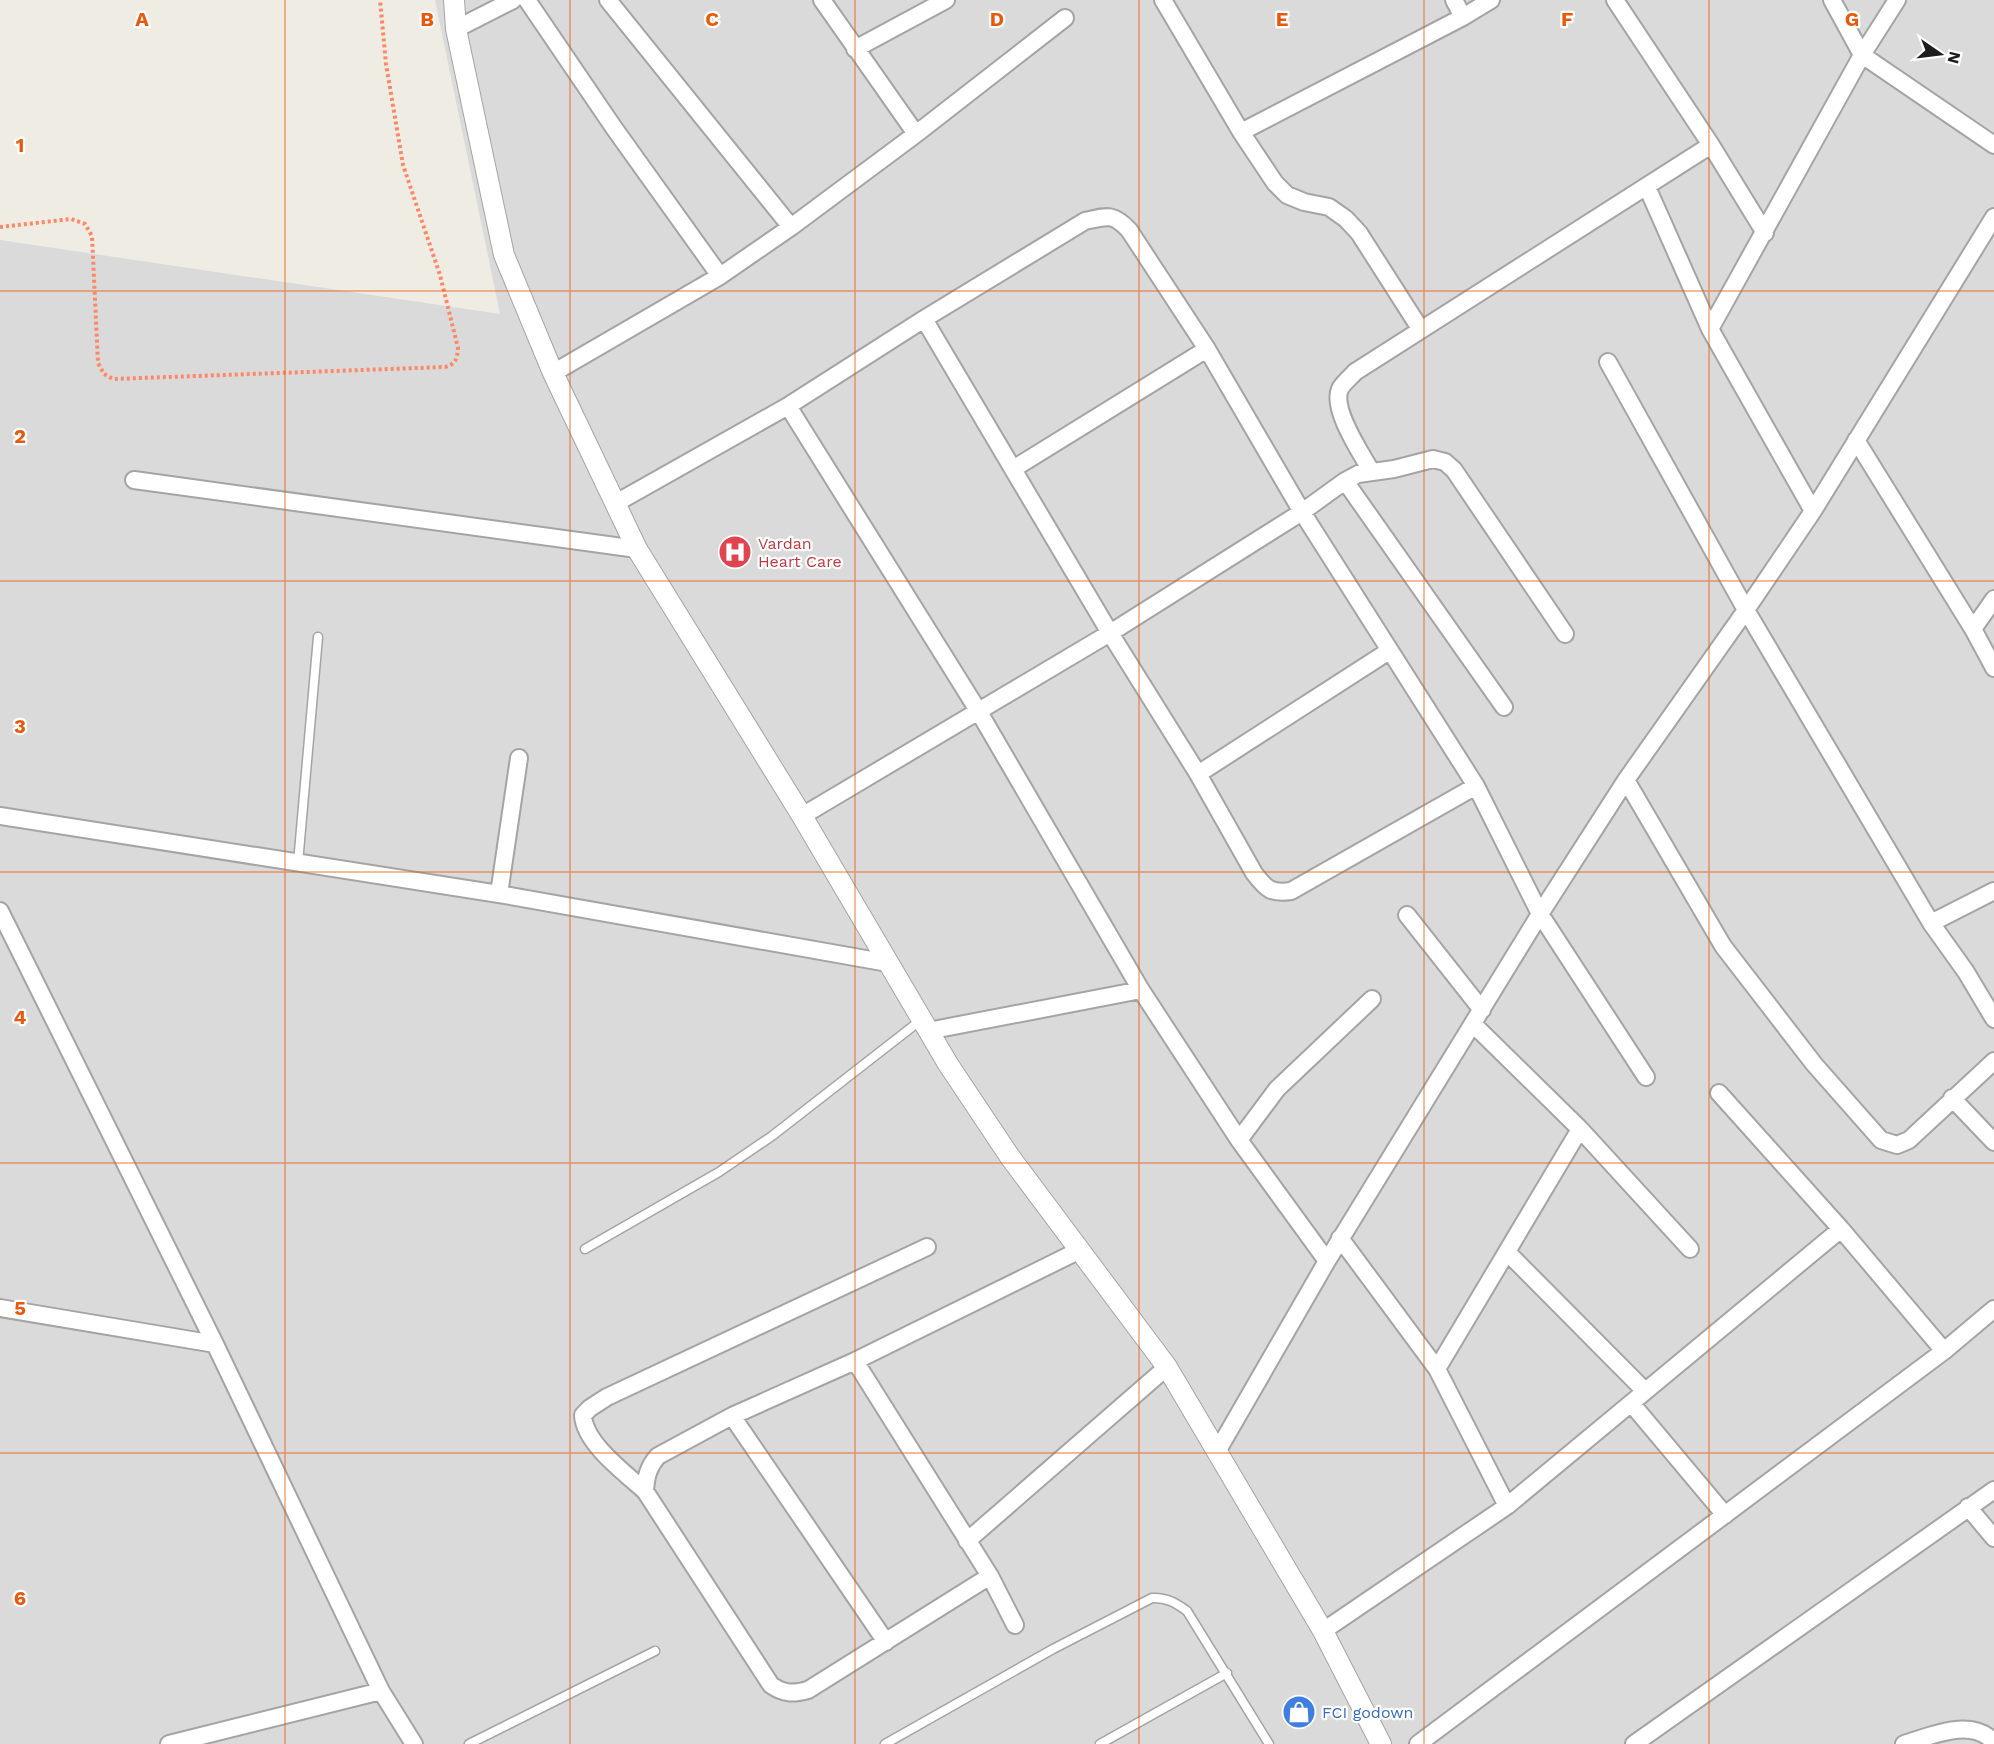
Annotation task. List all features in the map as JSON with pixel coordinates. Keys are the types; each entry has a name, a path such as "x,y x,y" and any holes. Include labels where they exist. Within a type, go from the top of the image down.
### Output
{"street":[{"path":"453,0 456,29 504,255 553,373 637,549 802,816 924,1025 1010,1157 1167,1368 1218,1450 1323,1631 1381,1744"},
{"path":"456,29 513,0"},
{"path":"527,0 614,128 720,276"},
{"path":"608,0 791,227"},
{"path":"822,0 916,134"},
{"path":"855,49 946,0"},
{"path":"1163,0 1241,132 1275,183 1287,195 1304,202 1329,207 1359,233 1421,330"},
{"path":"1454,0 1463,16"},
{"path":"1241,132 1491,0"},
{"path":"1616,0 1711,145 1765,233"},
{"path":"1832,0 1862,55 1994,145"},
{"path":"1710,329 1862,55 1898,0"},
{"path":"553,373 720,276 791,227 916,134 1065,18"},
{"path":"1371,471 1343,420 1338,404 1340,390 1356,372 1711,145"},
{"path":"1647,187 1710,329 1812,511"},
{"path":"616,503 788,406 924,319 1085,221 1103,217 1118,219 1129,230 1207,348 1302,512 1476,786 1540,914 1646,1077"},
{"path":"1218,1450 1340,1238 1540,914 1626,780 1746,610 1812,511 1994,217"},
{"path":"924,319 1110,633 1198,774 1254,873 1264,886 1277,893 1291,891 1476,786"},
{"path":"1014,469 1207,348"},
{"path":"1608,362 1746,610 1931,923 1966,972 1994,1020"},
{"path":"788,406 978,712 1141,990 1239,1140 1327,1261"},
{"path":"1856,440 1973,629 1994,668"},
{"path":"802,816 1110,633 1358,474 1394,469 1432,459 1445,462 1454,470 1565,634"},
{"path":"134,480 637,549"},
{"path":"1346,481 1504,707"},
{"path":"1973,629 1994,599"},
{"path":"1198,774 1389,651"},
{"path":"499,894 519,758"},
{"path":"1626,780 1724,946 1814,1064 1881,1140 1897,1145 1909,1140 1994,1061"},
{"path":"0,816 499,894 888,963"},
{"path":"1931,923 1994,891"},
{"path":"0,911 215,1344 381,1691 414,1744"},
{"path":"1407,915 1478,1017 1690,1249"},
{"path":"924,1025 1141,990"},
{"path":"1239,1140 1277,1089 1372,999"},
{"path":"1719,1093 1841,1229 1944,1351"},
{"path":"1952,1098 1994,1142"},
{"path":"1437,1369 1580,1129"},
{"path":"1323,1631 1507,1506 1841,1229"},
{"path":"1340,1238 1437,1369 1507,1506"},
{"path":"927,1247 607,1397 583,1415 583,1425 592,1439 645,1491 771,1685 781,1692 793,1694 808,1690 990,1576"},
{"path":"645,1491 646,1476 651,1464 658,1456 732,1416 855,1362 1080,1250"},
{"path":"1507,1252 1645,1391"},
{"path":"0,1308 215,1344"},
{"path":"1418,1744 1944,1351 1994,1310"},
{"path":"855,1362 990,1576 1015,1625"},
{"path":"967,1541 1167,1368"},
{"path":"1630,1403 1725,1515"},
{"path":"732,1416 886,1642"},
{"path":"1634,1744 1994,1490"},
{"path":"1968,1507 1994,1538"},
{"path":"169,1744 381,1691"},
{"path":"1904,1744 1956,1729 1975,1731 1994,1742"}],"lane":[{"path":"298,863 318,637"},
{"path":"585,1249 719,1172 924,1025"},
{"path":"885,1744 1053,1649 1152,1598 1162,1597 1187,1611 1269,1744"},
{"path":"469,1744 655,1651"},
{"path":"1100,1744 1227,1673"}],"path":[{"path":"0,227 71,219 85,224 92,236 98,363 104,374 113,379 453,365 459,348 440,275 401,156 386,64 380,0"}],"shaded area":[{"path":"435,0 1994,0 1994,1744 0,1744 0,240 500,314"}],"place":[{"name":"Vardan Heart Care","path":"735,552"},
{"name":"FCI godown","path":"1299,1712"}]}
